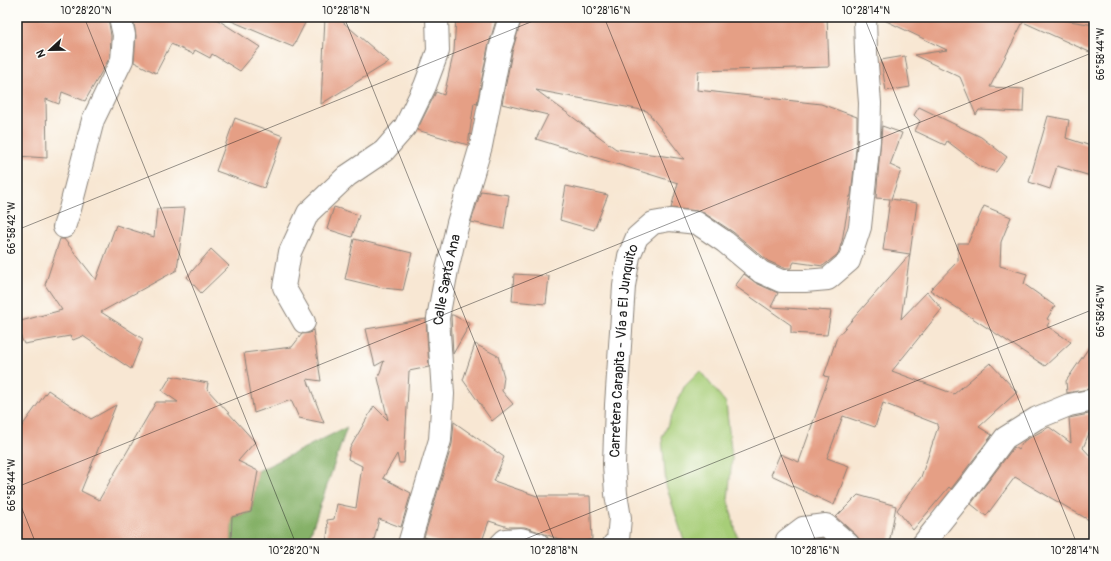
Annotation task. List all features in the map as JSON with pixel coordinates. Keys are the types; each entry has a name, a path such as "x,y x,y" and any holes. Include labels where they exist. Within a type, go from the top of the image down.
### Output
{"street":[{"path":"64,227 70,209 92,120 122,60 124,35 120,17"},
{"path":"304,322 284,287 290,252 308,213 347,176 384,151 405,127 425,86 438,51 437,17"},
{"name":"Calle Santa Ana","path":"408,544 440,440 444,394 438,318 447,270 458,223 481,146 500,49 510,17"},
{"name":"Carretera Carapita - Vía a El Junquito","path":"614,544 618,540 620,518 616,494 614,464 622,304 629,256 637,237 653,223 670,220 697,223 725,242 761,272 781,281 805,282 828,279 849,261 860,227 869,141 870,103 865,17"},
{"path":"923,544 1005,438 1037,418 1068,405 1094,400"},
{"path":"787,544 787,540 803,528 826,525 848,544"},
{"path":"501,544 505,540 521,539 538,544"}],"green space":[{"path":"700,371 726,403 732,459 728,500 739,544 685,544 666,485 662,438 684,387"},
{"path":"347,427 307,544 231,544 232,517 251,512 258,471"}],"building":[{"path":"17,17 108,17 111,36 110,57 85,101 62,92 59,104 46,99 47,158 17,156"},
{"path":"133,17 208,17 218,20 260,47 240,71 212,54 210,58 195,50 193,54 171,44 156,73 134,62 136,36"},
{"path":"222,17 308,17 293,47"},
{"path":"325,17 337,17 389,62 321,104"},
{"path":"456,17 497,17 488,47 477,104 474,103 468,145 417,130 436,92 444,95 454,51"},
{"path":"522,17 827,17 829,67 698,71 697,90 821,104 857,117 857,140 851,196 838,254 823,266 794,262 791,268 784,268 768,261 733,232 704,213 671,208 678,183 536,139 548,115 502,104 512,52","holes":["536,90 647,111 684,159 616,149"]},
{"path":"878,17 1046,17 1094,25 1094,54 1023,22 990,87 1024,89 1023,112 979,110 976,115 960,77 914,55 947,50"},
{"path":"905,56 910,87 886,91 881,60"},
{"path":"919,107 981,137 1007,157 996,172 981,167 947,141 945,145 915,131 920,121 914,115"},
{"path":"1048,116 1069,120 1066,138 1094,147 1094,177 1057,166 1050,189 1029,182"},
{"path":"235,118 283,136 264,188 216,171"},
{"path":"882,126 902,133 890,165 901,170 891,199 917,203 910,254 883,250 890,199 876,198"},
{"path":"566,186 608,195 594,230 560,220"},
{"path":"481,191 509,195 504,229 471,222"},
{"path":"984,206 1011,217 1001,242 1000,266 1027,274 1024,284 1055,306 1047,319 1050,321 1047,326 1071,342 1045,366 930,290 958,261 958,243 968,243"},
{"path":"334,207 359,215 352,237 327,229"},
{"path":"185,208 177,270 101,312 143,339 131,369 83,336 73,340 70,336 24,344 17,328 17,322 62,310 45,285 60,239 64,239 96,280 116,225 154,237 157,209"},
{"path":"354,239 412,253 403,290 383,288 345,279"},
{"path":"211,249 229,266 201,293 187,277"},
{"path":"910,254 901,319 927,292 942,309 892,371 954,394 990,363 1017,392 979,427 992,435 951,489 949,487 913,530 897,510 921,477 938,427 937,424 883,403 875,427 843,416 827,458 849,466 834,505 771,475 780,454 799,462 829,377 824,376 837,337"},
{"path":"514,274 549,276 546,304 512,301"},
{"path":"744,274 756,283 778,293 771,307 831,311 827,335 791,333 791,325 735,286"},
{"path":"451,315 470,324 453,354"},
{"path":"426,319 429,367 409,371 404,463 399,463 397,454 383,478 411,493 401,527 379,519 373,544 326,544 328,529 327,520 334,519 337,504 356,508 362,466 348,459 350,448 374,406 388,420 378,378 384,361 375,366 366,329"},
{"path":"313,330 321,381 307,379 324,423 299,418 291,400 254,413 244,353 292,347 302,334 310,333"},
{"path":"475,344 498,356 504,377 502,391 513,404 492,421 463,380"},
{"path":"1090,346 1094,388 1067,393 1066,381"},
{"path":"171,376 208,383 207,389 255,442 238,461 258,471 251,512 232,517 231,544 17,544 17,433 48,390 91,419 116,405 81,491 99,500 156,402 178,402 162,391"},
{"path":"1094,413 1094,421 1083,448 1094,460 1094,523 1015,477 986,516 971,504 1014,447 1018,450 1024,441 1049,427 1071,443 1069,418"},
{"path":"454,422 504,457 494,481 537,496 590,496 592,539 573,544 525,527 508,527 489,521 481,544 442,544 424,537 452,444"},
{"path":"858,495 896,506 889,544 860,544 860,540 856,535 836,517"},
{"path":"822,538 829,544 808,544 813,539"}]}
